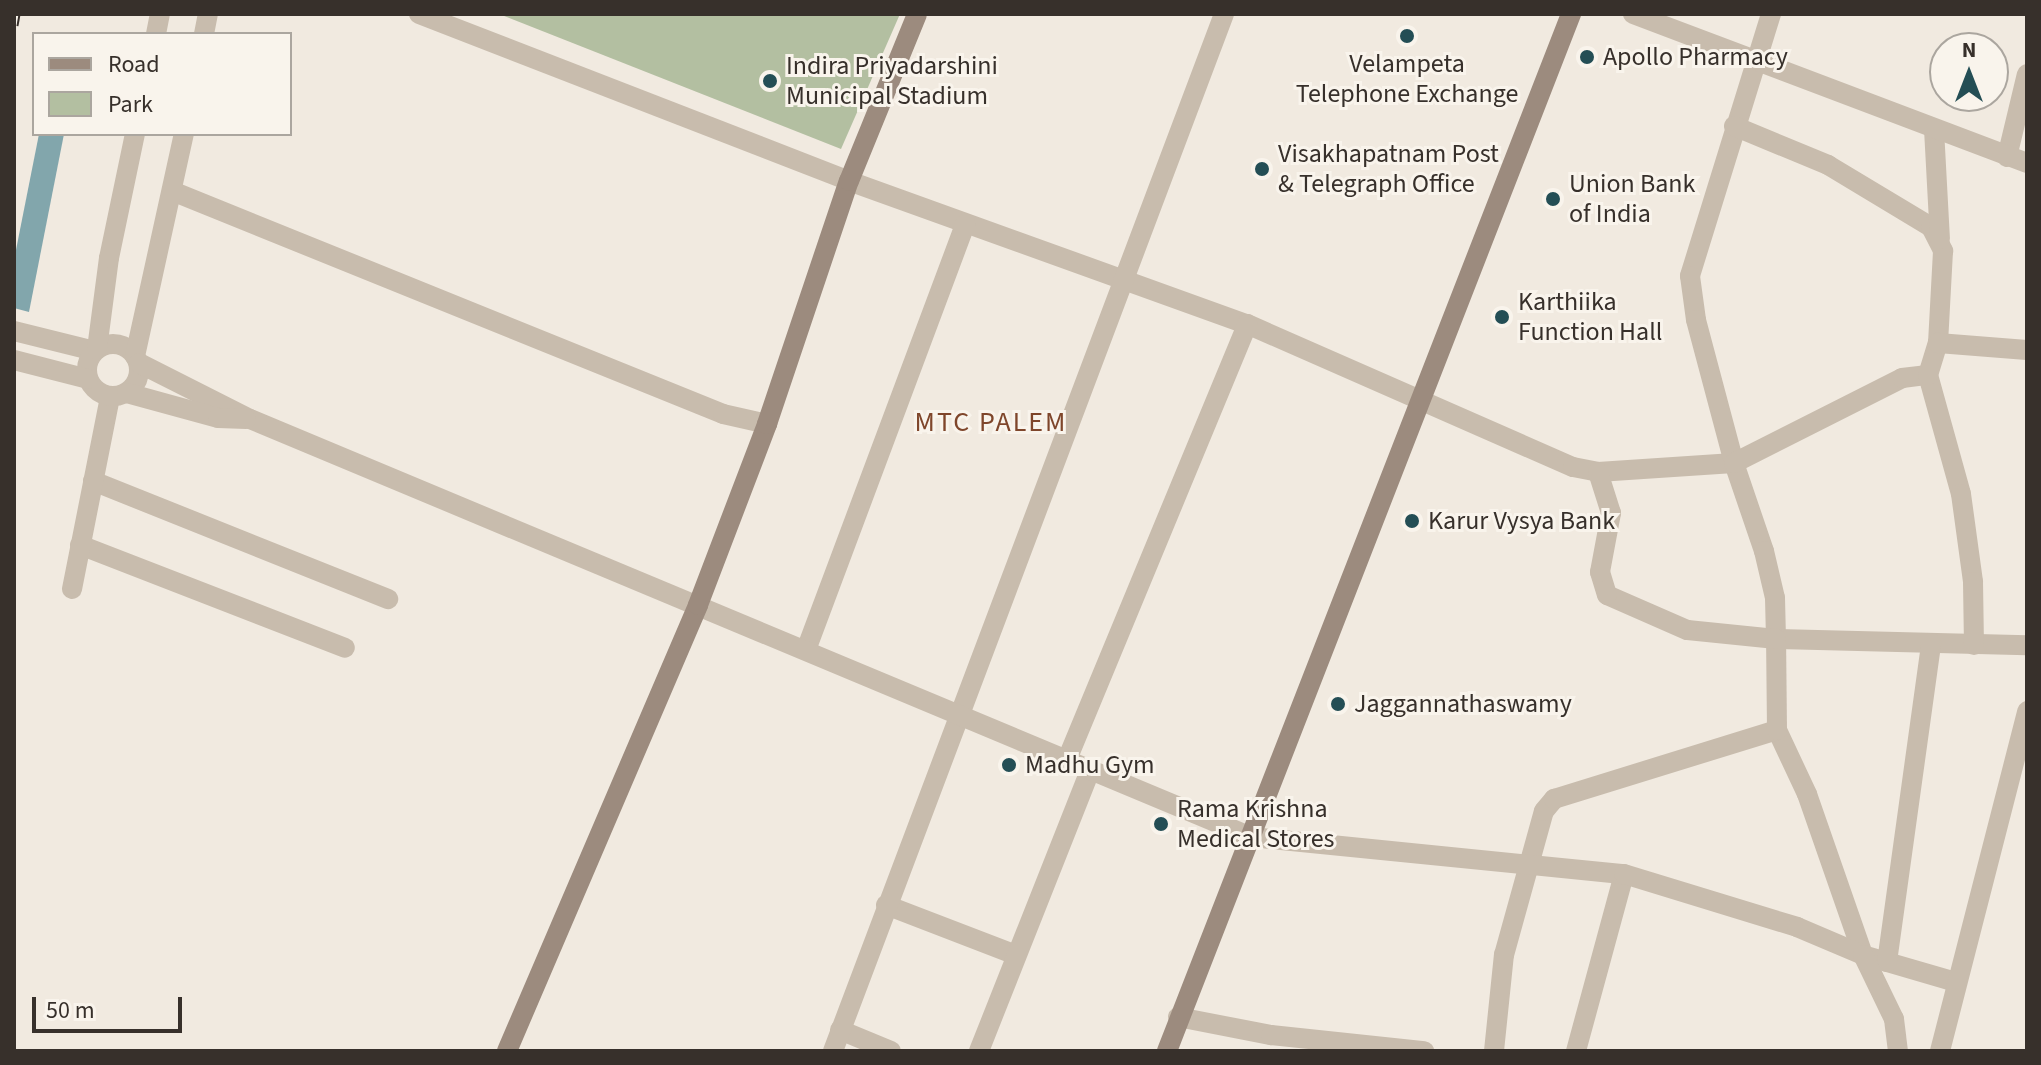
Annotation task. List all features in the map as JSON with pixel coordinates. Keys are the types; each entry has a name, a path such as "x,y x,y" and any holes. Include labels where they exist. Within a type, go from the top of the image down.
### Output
{"main road":[{"path":"507,1051 698,605 767,424 849,181 917,14"},
{"path":"1167,1051 1571,14"}],"street":[{"path":"419,14 849,181 1122,282 1247,324 1573,467 1598,472 1734,463 1902,378 1928,375"},
{"path":"833,1051 1224,14"},
{"path":"1633,14 2017,160 2027,74"},
{"path":"1771,14 1690,276 1696,320 1734,463 1764,551 1775,598 1777,730 1807,794 1863,955 1894,1019 1898,1051"},
{"path":"1734,126 1828,165 1931,227 1940,239"},
{"path":"1934,129 1940,239 1938,343 1928,375 1961,494 1973,582 1974,645"},
{"path":"135,136 109,258 96,350 87,363 88,379 94,389 218,418 250,419"},
{"path":"72,589 93,481 119,395 138,380 137,359 184,136"},
{"path":"172,191 723,414 767,424"},
{"path":"806,650 965,224"},
{"path":"1066,762 1247,324"},
{"path":"14,331 96,350 122,345 137,359 250,419 959,713 1089,773 1251,837 1395,854 1530,861 1624,874 1797,927 1863,955 1956,982"},
{"path":"1938,343 2027,350"},
{"path":"14,360 88,379"},
{"path":"1598,472 1611,513 1600,572 1607,595 1687,630 1776,639 2027,645"},
{"path":"93,481 388,599"},
{"path":"80,545 345,648"},
{"path":"1887,962 1931,643"},
{"path":"1940,1051 2027,711"},
{"path":"1494,1051 1498,984 1544,811 1554,799 1777,730"},
{"path":"979,1051 1089,773"},
{"path":"1576,1051 1624,874"},
{"path":"886,905 1016,955"},
{"path":"1178,1017 1271,1043 1424,1051"},
{"path":"840,1030 891,1051"}],"green space":[{"name":"Indira Priyadarshini Municipal Stadium","path":"499,14 900,14 841,149"}],"water":[{"path":"39,136 64,136 29,312 14,308 14,260"}],"railway":[{"path":"14,25 16,14"}],"place":[{"name":"Velampeta Telephone Exchange","path":"1407,36"},
{"name":"Apollo Pharmacy","path":"1587,57"},
{"name":"Indira Priyadarshini Municipal Stadium","path":"770,81"},
{"name":"Visakhapatnam Post & Telegraph Office","path":"1262,169"},
{"name":"Union Bank of India","path":"1553,199"},
{"name":"Karthiika Function Hall","path":"1502,317"},
{"name":"Karur Vysya Bank","path":"1412,521"},
{"name":"Jaggannathaswamy","path":"1338,704"},
{"name":"Madhu Gym","path":"1009,765"},
{"name":"Rama Krishna Medical Stores","path":"1161,824"}],"district":[{"name":"MTC PALEM","path":"991,422"}]}
